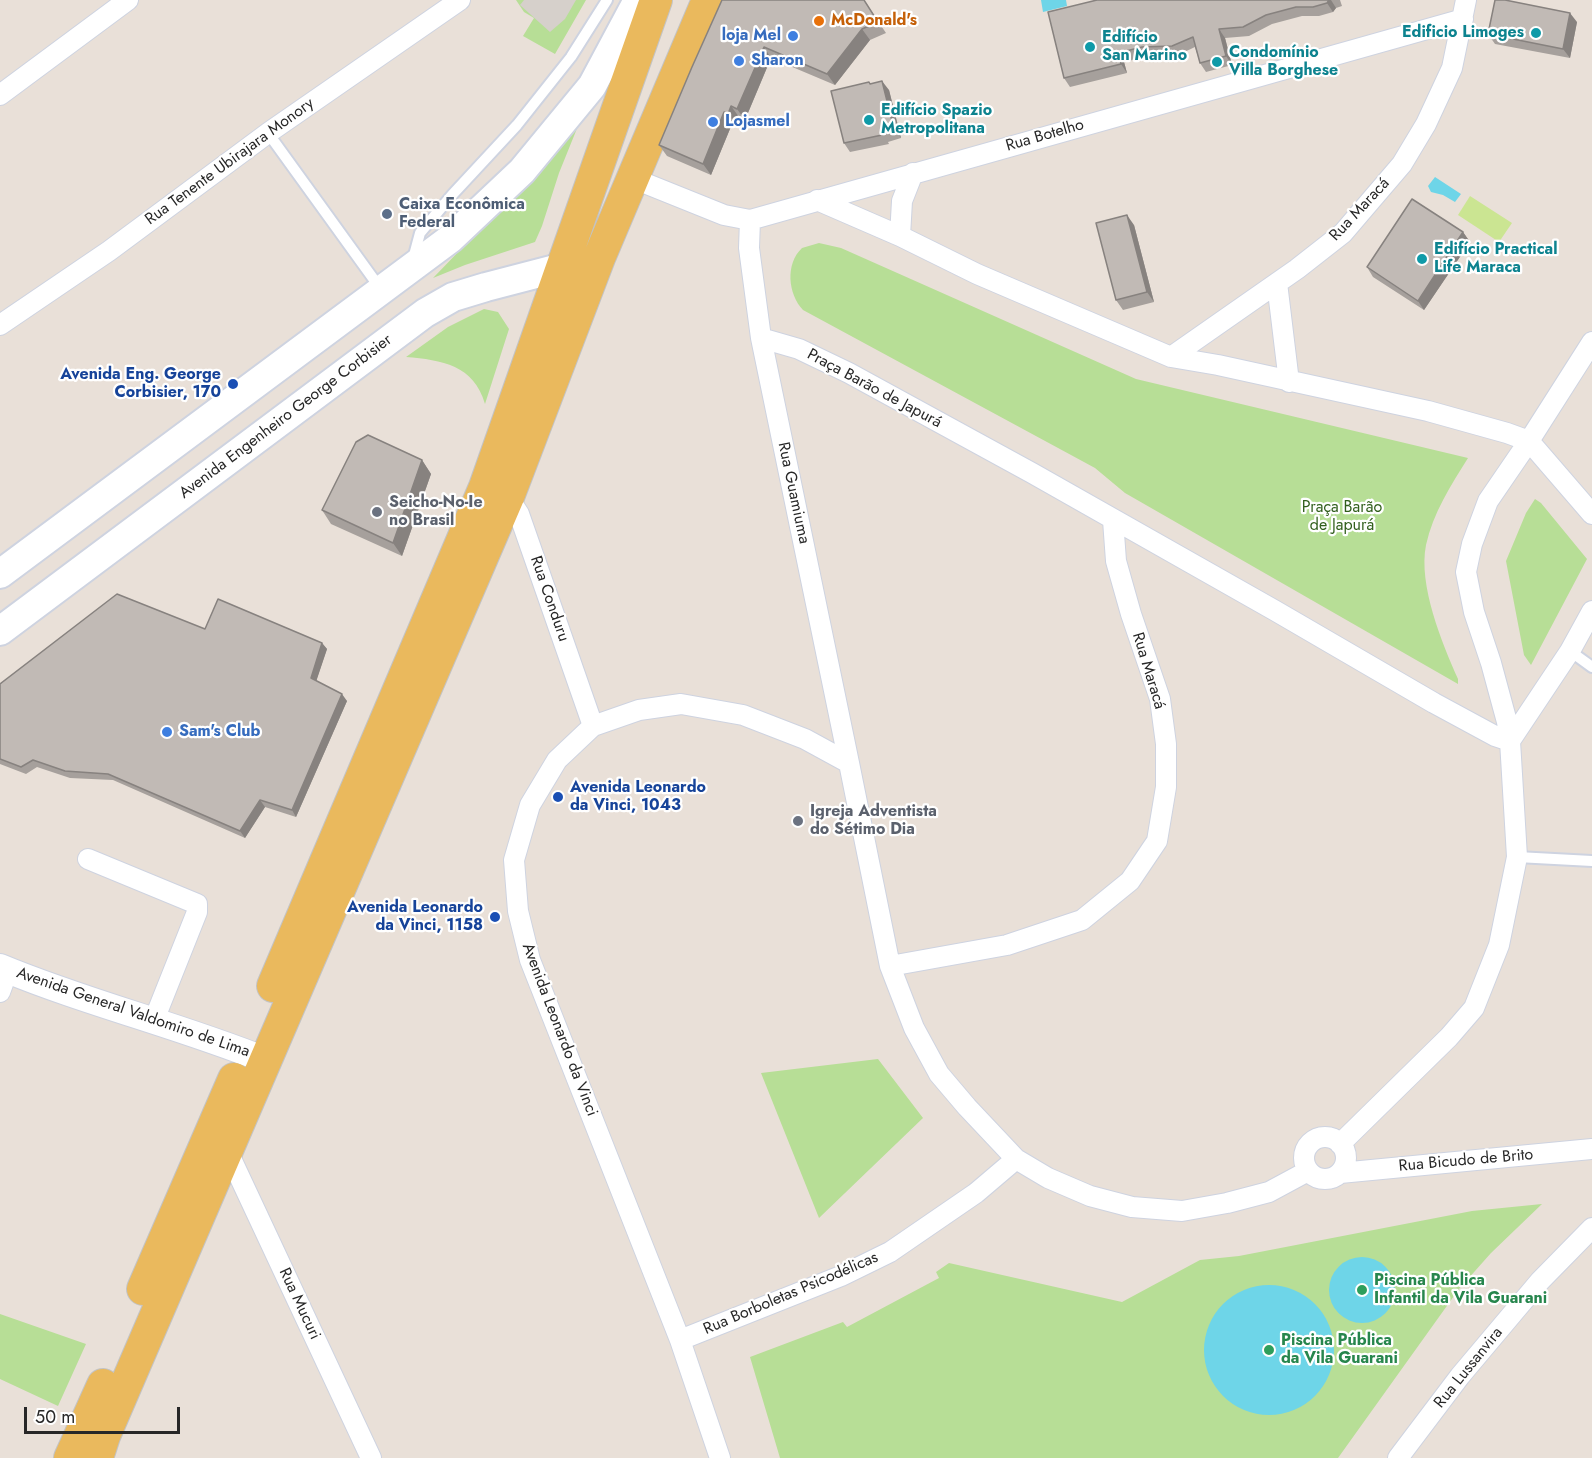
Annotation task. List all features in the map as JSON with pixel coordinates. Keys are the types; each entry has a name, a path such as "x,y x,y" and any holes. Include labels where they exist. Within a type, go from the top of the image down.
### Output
{"main road":[{"path":"3,566 450,239 522,171 592,86 638,0"},
{"path":"497,492 562,268 656,0"},
{"path":"70,1458 255,1056 708,0"},
{"name":"Avenida Engenheiro George Corbisier","path":"0,631 425,313 453,297 486,286 598,258"},
{"path":"97,1458 104,1436 227,1150 255,1056"}],"street":[{"path":"0,95 128,0"},
{"name":"Rua Tenente Ubirajara Monory","path":"0,325 109,251 268,133 460,0"},
{"name":"Rua Botelho","path":"632,178 724,215 750,220 1464,9"},
{"name":"Rua Maracá","path":"1171,357 1277,283 1343,232 1402,164 1425,124 1452,68 1464,9"},
{"path":"900,236 902,201 914,173"},
{"path":"818,200 900,236 977,274 1171,357 1218,365 1428,411 1507,432 1530,441 1592,514"},
{"name":"Rua Guamiuma","path":"750,220 749,248 761,338 849,763"},
{"path":"1277,283 1289,382"},
{"name":"Praça Barão de Japurá","path":"761,338 799,349 849,373 1032,473 1434,703 1495,736 1510,741"},
{"path":"1340,1144 1449,1037 1474,1008 1499,945 1517,857 1510,741 1491,663 1474,612 1466,573 1472,544 1488,501 1530,441 1592,342"},
{"name":"Rua Conduru","path":"497,492 519,514 593,726"},
{"name":"Rua Maracá","path":"890,966 1007,945 1082,920 1130,881 1157,841 1166,787 1166,744 1160,699 1131,614 1116,561 1113,520"},
{"path":"1510,741 1570,651 1592,611"},
{"name":"Avenida Leonardo da Vinci","path":"720,1458 680,1340 530,960 518,912 514,860 530,806 557,760 593,726 639,710 681,704 743,715 805,739 849,763"},
{"path":"849,763 890,966 914,1028 939,1074 1016,1159 1048,1178 1090,1196 1132,1207 1182,1211 1269,1192 1308,1171"},
{"path":"88,859 197,904 197,912 154,1020"},
{"name":"Avenida General Valdomiro de Lima","path":"3,976 154,1020 255,1056"},
{"path":"1329,1138 1340,1144 1344,1149 1346,1162 1340,1173 1328,1179 1320,1179 1308,1171 1304,1157 1309,1144 1315,1140 1329,1138"},
{"name":"Rua Bicudo de Brito","path":"1340,1173 1592,1149"},
{"name":"Rua Mucuri","path":"227,1150 371,1458"},
{"name":"Rua Borboletas Psicodélicas","path":"680,1340 841,1276 890,1252 976,1193 1016,1159"},
{"name":"Rua Lussanvira","path":"1398,1458 1460,1376 1525,1298 1592,1228"}],"lane":[{"path":"411,267 420,234 517,124 572,57 607,0"},
{"path":"268,133 381,289"},
{"path":"1570,651 1592,668"},
{"path":"1517,857 1592,861"}],"green space":[{"path":"516,0 586,0 555,54 523,36 534,18 524,12"},
{"path":"580,121 535,242 433,278 529,179"},
{"path":"1470,196 1512,223 1499,242 1458,215"},
{"name":"Praça Barão de Japurá","path":"819,243 841,248 1136,379 1468,458 1433,522 1424,561 1428,595 1458,684 1125,493 1095,468 803,310 794,296 790,279 791,270 802,248"},
{"path":"484,309 498,312 509,329 485,404 473,381 455,367 432,360 406,357 448,327"},
{"path":"1535,499 1541,503 1587,559 1531,665 1524,655 1506,561 1526,513"},
{"path":"878,1059 923,1118 819,1218 761,1073"},
{"path":"1542,1204 1491,1253 1459,1289 1338,1458 780,1458 750,1357 843,1322 847,1327 939,1278 936,1272 949,1263 1122,1302 1200,1260 1239,1256 1472,1211"},
{"path":"0,1314 86,1344 58,1406 0,1379"}],"shaded area":[{"path":"524,0 576,0 565,19 550,32 520,5"}],"water":[{"path":"1041,0 1066,0 1067,6 1043,12"},
{"path":"1435,177 1461,194 1455,202 1443,195 1431,192 1428,186"},
{"name":"Piscina Pública Infantil da Vila Guarani","path":"1355,1257 1369,1257 1381,1262 1390,1271 1395,1290 1393,1303 1386,1314 1369,1323 1355,1323 1343,1318 1334,1309 1329,1297 1329,1283 1334,1271 1343,1262"},
{"name":"Piscina Pública da Vila Guarani","path":"1269,1285 1294,1290 1315,1304 1329,1325 1334,1350 1329,1375 1315,1396 1294,1410 1269,1415 1244,1410 1223,1396 1209,1375 1204,1350 1209,1325 1223,1304 1244,1290"}],"building":[{"path":"722,0 864,0 878,22 862,29 827,74 764,47 737,109 731,106 728,114 724,112 703,164 659,145"},
{"path":"1097,0 1329,0 1327,3 1313,7 1296,7 1266,15 1243,27 1219,29 1226,56 1200,63 1193,37 1172,46 1142,47 1118,53 1121,64 1064,78 1048,12"},
{"name":"Edificio Limoges","path":"1495,0 1570,13 1563,49 1488,34"},
{"name":"Edifício Spazio Metropolitana","path":"882,81 894,129 882,135 844,143 831,91"},
{"name":"Edifício Practical Life Maraca","path":"1412,199 1463,232 1418,301 1367,267"},
{"path":"1127,215 1147,292 1116,300 1096,223"},
{"name":"Seicho-No-Ie no Brasil","path":"368,435 422,460 393,543 322,510 356,442"},
{"name":"Sam's Club","path":"117,594 205,629 218,599 322,643 311,678 342,694 292,810 260,800 240,831 108,774 65,771 33,760 21,767 0,759 0,684"}],"place":[{"name":"McDonald's","path":"819,21"},
{"name":"Edificio Limoges","path":"1536,33"},
{"name":"loja Mel","path":"793,36"},
{"name":"Edifício San Marino","path":"1090,47"},
{"name":"Sharon","path":"739,61"},
{"name":"Condomínio Villa Borghese","path":"1217,62"},
{"name":"Edifício Spazio Metropolitana","path":"869,120"},
{"name":"Lojasmel","path":"713,122"},
{"name":"Caixa Econômica Federal","path":"387,214"},
{"name":"Edifício Practical Life Maraca","path":"1422,259"},
{"name":"Avenida Eng. George Corbisier, 170","path":"233,384"},
{"name":"Seicho-No-Ie no Brasil","path":"377,512"},
{"name":"Sam's Club","path":"167,732"},
{"name":"Avenida Leonardo da Vinci, 1043","path":"558,797"},
{"name":"Igreja Adventista do Sétimo Dia","path":"798,821"},
{"name":"Avenida Leonardo da Vinci, 1158","path":"495,917"},
{"name":"Piscina Pública Infantil da Vila Guarani","path":"1362,1290"},
{"name":"Piscina Pública da Vila Guarani","path":"1269,1350"}]}
